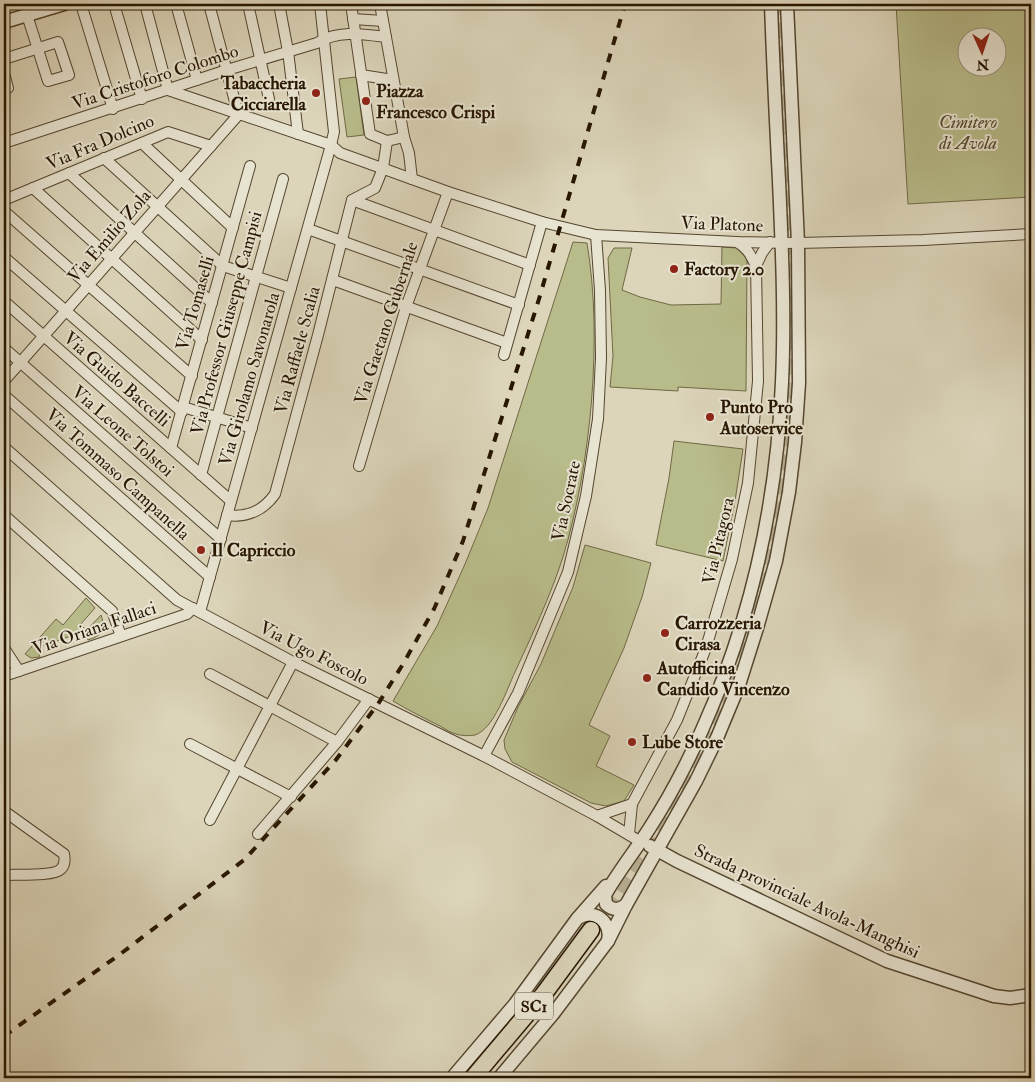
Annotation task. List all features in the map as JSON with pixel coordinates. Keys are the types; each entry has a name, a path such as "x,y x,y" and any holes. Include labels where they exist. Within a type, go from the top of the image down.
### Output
{"main road":[{"name":"SC1","path":"474,1078 544,995 591,930"}],"street":[{"path":"4,22 25,12 64,4"},
{"path":"82,4 113,109"},
{"path":"114,4 142,99"},
{"path":"145,4 168,90"},
{"path":"176,4 197,80"},
{"path":"209,4 239,113"},
{"path":"248,4 269,99"},
{"path":"279,4 288,52 298,134"},
{"name":"Via Girolamo Savonarola","path":"197,610 210,577 221,539 308,229 328,148 334,132 320,41 320,4"},
{"path":"351,4 370,134 387,141 404,137"},
{"path":"380,4 404,137 416,181"},
{"path":"626,905 618,909 611,908 606,904 607,892 641,842 671,791 702,732 723,679 742,622 771,499 782,382 776,242 771,4"},
{"path":"499,1078 553,1014 608,941 626,905 696,781 732,703 757,628 776,561 789,492 796,434 799,383 798,242 787,4"},
{"path":"4,59 38,49 58,42 69,75 48,82 38,49 25,12"},
{"path":"353,19 383,21"},
{"name":"Via Cristoforo Colombo","path":"4,143 288,52 330,36 355,33 386,37"},
{"path":"4,74 8,88 4,89"},
{"path":"361,75 393,80"},
{"name":"Via Platone","path":"168,90 298,134 382,171 542,222 596,234 737,242 922,240 1031,234"},
{"name":"Via Emilio Zola","path":"4,381 239,113"},
{"name":"Via Fra Dolcino","path":"4,200 168,132 211,146"},
{"path":"352,200 376,188 382,171 387,141"},
{"path":"142,143 233,228"},
{"path":"104,158 223,266 291,288"},
{"name":"Via Tomaselli","path":"171,448 250,166"},
{"path":"69,173 212,303"},
{"name":"Via Professor Giuseppe Campisi","path":"201,475 283,179"},
{"path":"33,188 202,340"},
{"name":"Via Gaetano Gubernale","path":"359,466 406,307 448,192"},
{"path":"352,200 530,265"},
{"name":"Via Raffaele Scalia","path":"227,515 238,517 255,512 268,504 275,494 333,280 352,200"},
{"path":"4,211 192,376"},
{"path":"504,355 542,222"},
{"path":"308,229 518,305"},
{"name":"Via Socrate","path":"484,756 518,694 568,572 586,496 598,419 601,358 600,290 596,234"},
{"path":"737,242 749,252 756,266"},
{"path":"756,266 762,253 776,242"},
{"path":"4,257 182,410 218,417 252,428"},
{"name":"Via Pitagora","path":"632,804 677,720 706,648 732,559 748,483 758,381 756,266"},
{"path":"333,280 507,343"},
{"name":"Via Guido Baccelli","path":"4,301 231,501"},
{"name":"Via Leone Tolstoi","path":"4,348 221,539"},
{"name":"Via Tommaso Campanella","path":"4,395 210,577"},
{"name":"Via Ugo Foscolo","path":"4,447 177,600 293,662 484,756 598,816 641,842"},
{"path":"4,515 112,611 121,636"},
{"name":"Via Oriana Fallaci","path":"4,676 197,610"},
{"path":"4,648 19,671"},
{"path":"210,820 293,662"},
{"path":"210,674 337,742"},
{"path":"258,834 337,742 369,699"},
{"path":"190,744 291,797"},
{"path":"598,816 632,804 630,834"},
{"path":"4,811 64,854 65,860 62,868 54,873 4,875"},
{"name":"Strada provinciale Avola-Manghisi","path":"641,842 887,961 994,996 1010,998 1031,995"},
{"path":"452,1078 515,1004 577,919 628,861"},
{"path":"577,919 589,914 601,918 608,928 608,941"}],"green space":[{"name":"Cimitero di Avola","path":"896,4 1031,4 1031,197 908,204"},
{"path":"356,77 364,135 347,137 339,79"},
{"path":"573,242 587,243 592,280 594,360 587,442 573,521 552,587 499,708 482,731 475,735 458,735 393,701 437,626 488,508"},
{"path":"722,247 736,248 747,258 746,391 678,387 678,391 610,387 613,356 608,258 614,248 632,248 622,290 671,305 721,304"},
{"path":"674,441 743,449 723,561 656,545"},
{"path":"585,545 651,563 642,597 624,648 589,725 610,736 596,766 634,785 624,801 606,806 591,803 512,762 505,749 504,740 518,707 541,664 573,587"},
{"path":"86,598 95,608 80,625 87,630 101,615 103,628 100,634 88,640 85,631 37,648 40,657 31,658 25,654 56,619 63,625"}],"tunnel":[{"path":"591,930 618,895 659,831 717,714 749,626 772,536 781,490 786,443 792,333 788,168 778,4"}],"railway":[{"path":"4,1036 119,955 244,860 335,761 378,704 403,664 434,609 463,541 539,299 625,4"}],"place":[{"name":"Tabaccheria Cicciarella","path":"316,93"},
{"name":"Piazza Francesco Crispi","path":"366,101"},
{"name":"Factory 2.0","path":"674,269"},
{"name":"Punto Pro Autoservice","path":"710,417"},
{"name":"Il Capriccio","path":"201,550"},
{"name":"Carrozzeria Cirasa","path":"665,633"},
{"name":"Autofficina Candido Vincenzo","path":"647,678"},
{"name":"Lube Store","path":"632,742"}]}
